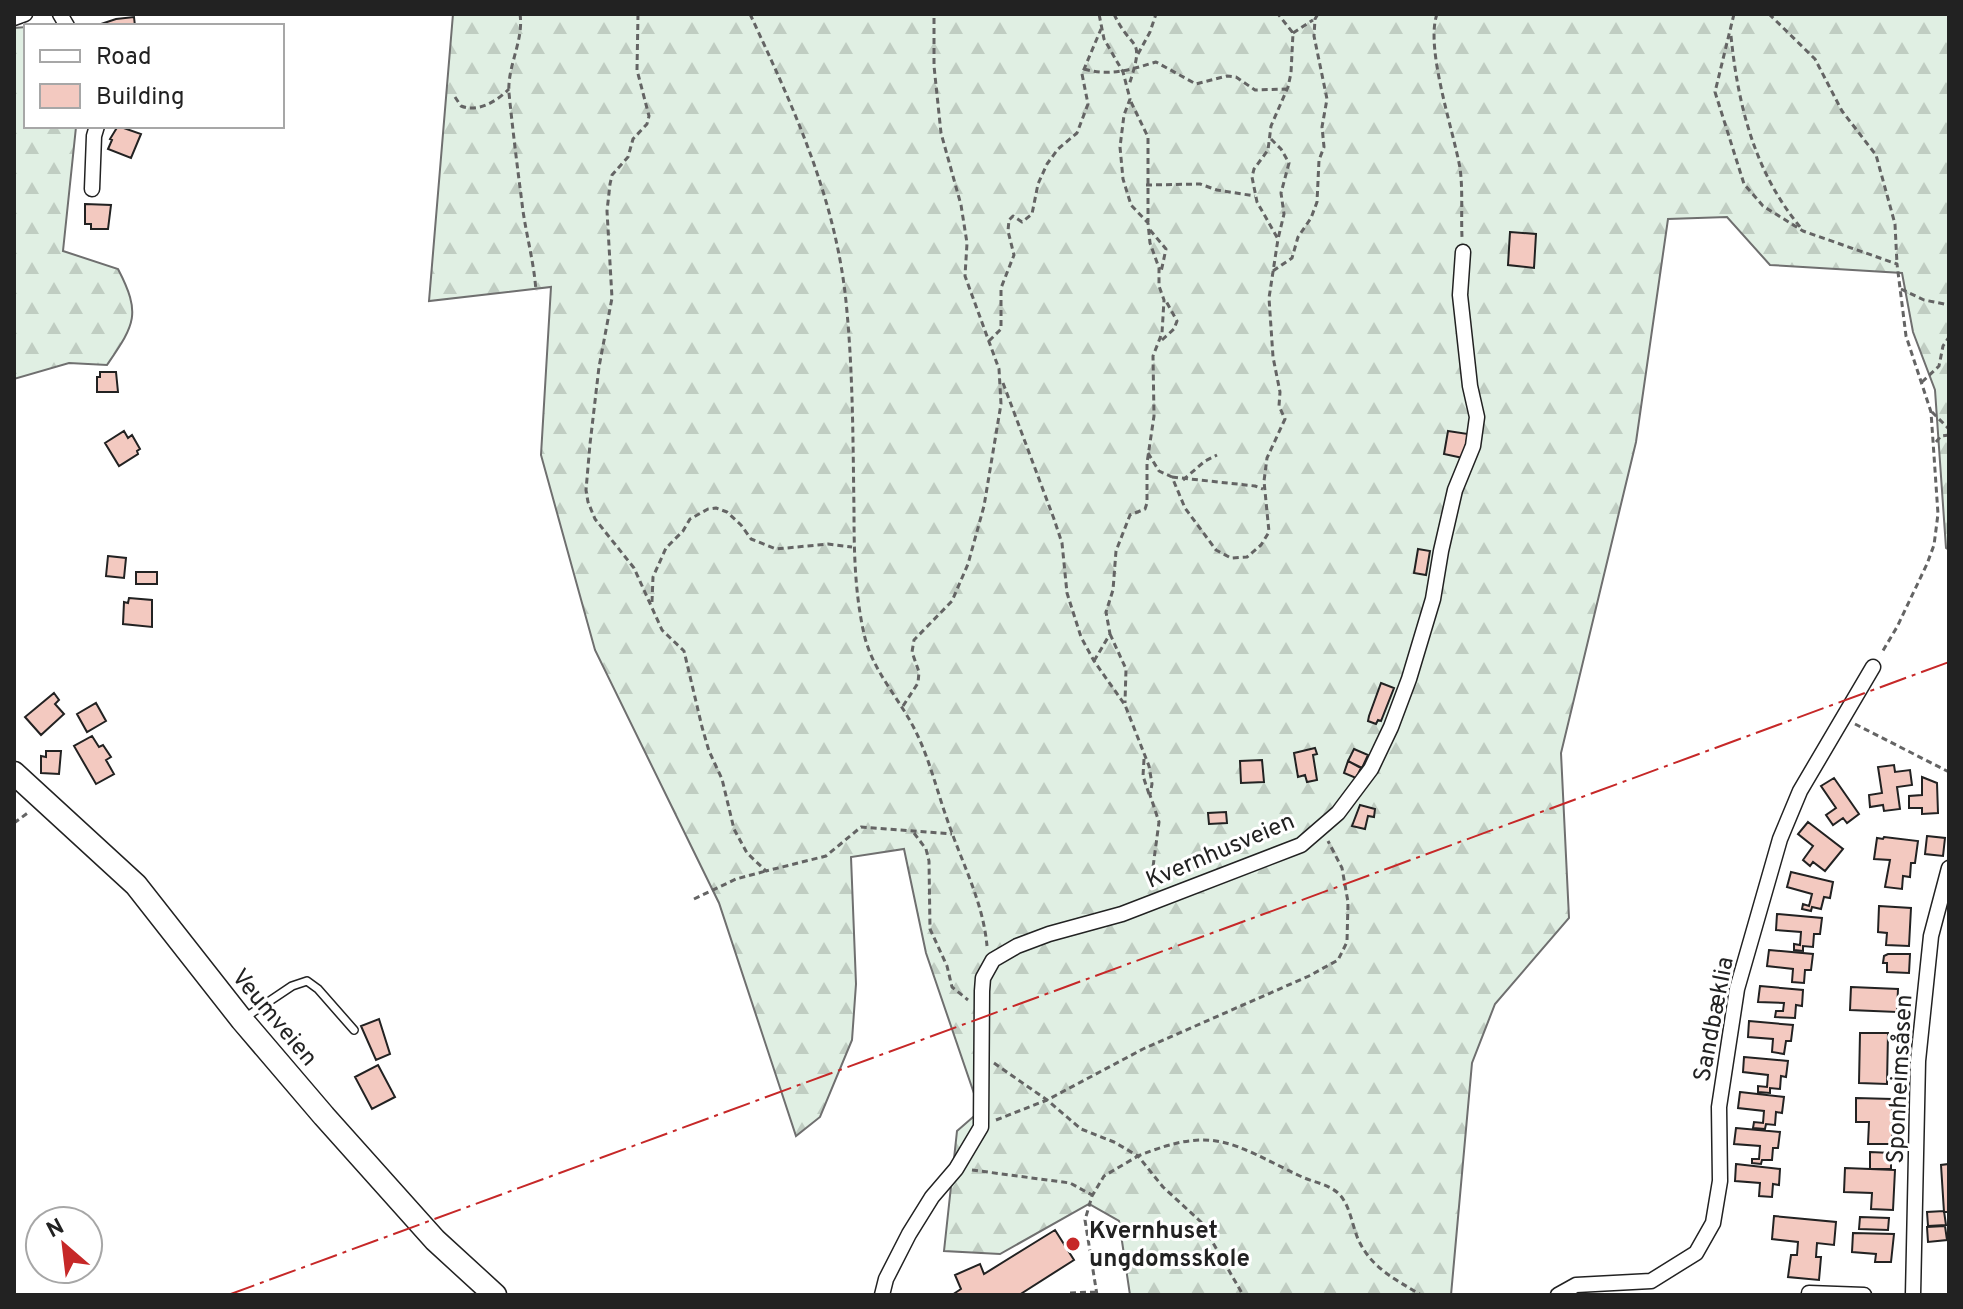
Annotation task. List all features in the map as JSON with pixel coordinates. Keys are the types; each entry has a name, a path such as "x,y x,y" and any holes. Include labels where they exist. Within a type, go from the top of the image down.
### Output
{"main road":[{"name":"Veumveien","path":"14,773 136,885 242,1020 435,1240 495,1295"}],"street":[{"path":"14,18 25,14"},
{"path":"92,189 96,128"},
{"name":"Kvernhusveien","path":"987,967 1000,955 1028,941 1122,914 1301,845 1338,813 1362,783 1391,727 1433,599 1455,490 1473,446 1477,417 1470,386 1460,295 1463,252"},
{"name":"Sandbæklia","path":"1558,1295 1576,1285 1651,1281 1696,1253 1713,1223 1720,1181 1719,1107 1737,989 1780,839 1800,791 1873,667"},
{"name":"Sponheimsåsen","path":"1913,1295 1918,1061 1931,936 1949,868"},
{"path":"882,1295 886,1279 909,1234 932,1197 956,1169 981,1127 983,978 987,967"},
{"path":"1809,1293 1864,1295"}],"lane":[{"path":"242,1020 292,986 307,981 318,989 354,1030"}],"path":[{"path":"520,14 521,36 512,64 509,89 513,140 535,267 536,291"},
{"path":"638,14 637,70 649,116 647,124 633,139 628,157 612,175 610,184 607,211 612,298 599,367 586,490 590,511 634,568 662,630 684,651 702,727 726,790 734,829 747,853 766,871"},
{"path":"750,14 811,149 835,232 849,331 853,547 865,637 875,666 903,706 926,753 983,919 987,967"},
{"path":"934,14 934,66 941,133 961,205 967,243 965,276 1062,543 1071,608 1081,637 1132,718 1151,773 1150,795"},
{"path":"1099,14 1101,29 1123,72 1133,111 1148,137 1146,185 1150,243 1159,264 1159,286 1177,321 1174,329 1160,342"},
{"path":"1114,14 1135,44 1137,54"},
{"path":"1128,88 1137,54 1156,14"},
{"path":"1278,14 1293,33 1291,73 1271,126 1265,157 1253,173 1252,184 1255,196 1278,239"},
{"path":"1293,33 1318,14"},
{"path":"1437,14 1435,47 1460,170 1463,252"},
{"path":"1734,14 1715,92 1744,184 1756,200 1803,231 1897,264"},
{"path":"1769,14 1815,59 1842,111 1876,155 1895,224 1906,336 1931,412 1938,514 1934,545 1904,614 1873,667"},
{"path":"1273,271 1292,258 1298,237 1311,218 1318,196 1319,160 1324,147 1322,127 1327,102 1316,53 1315,19"},
{"path":"989,341 1001,329 1001,288 1014,255 1008,231 1009,220 1013,216 1022,222 1032,214 1038,184 1047,164 1058,149 1077,133 1088,104 1082,78 1084,69 1101,29"},
{"path":"1730,32 1737,86 1753,146 1773,189 1803,231"},
{"path":"1084,69 1101,73 1123,72 1156,62 1196,84 1227,76 1236,77 1255,90 1287,89"},
{"path":"455,97 461,106 471,108 490,103 509,89"},
{"path":"1130,99 1124,115 1121,166 1129,202 1166,249 1159,275"},
{"path":"1172,477 1176,493 1185,508 1216,550 1237,559 1254,552 1269,532 1264,489 1267,458 1285,419 1279,406 1269,292 1284,214 1281,193 1289,163 1270,138"},
{"path":"1146,185 1160,187 1189,183 1255,196"},
{"path":"1901,289 1924,300 1949,305"},
{"path":"1125,705 1126,669 1106,617 1113,590 1116,551 1130,515 1145,508 1154,416 1152,360 1160,342 1164,298"},
{"path":"1922,382 1939,366 1943,346 1949,337"},
{"path":"903,706 918,683 919,672 912,652 914,640 952,601 974,544 986,498 1001,404 1001,380"},
{"path":"1931,412 1949,432 1935,443"},
{"path":"1148,453 1159,471 1172,477 1264,489"},
{"path":"1183,480 1199,465 1217,455"},
{"path":"652,606 653,577 666,548 690,519 708,509 727,512 751,539 776,549 828,544 853,547"},
{"path":"1094,661 1110,634"},
{"path":"1844,719 1949,772"},
{"path":"1144,759 1143,776 1159,822 1153,867 1154,889 1149,904"},
{"path":"14,823 29,812"},
{"path":"694,899 736,879 826,856 861,827 952,834"},
{"path":"981,1127 1047,1100 1143,1049 1309,976 1338,960 1347,942 1346,883 1339,859 1321,830"},
{"path":"913,831 926,849 929,861 928,920 934,942 947,966 952,987 982,1007"},
{"path":"982,1057 1007,1070 1081,1129 1138,1156 1163,1187 1201,1222 1243,1295"},
{"path":"1070,1293 1096,1293 1085,1220 1092,1196 1104,1176 1138,1156 1179,1141 1216,1140 1245,1149 1331,1188 1344,1201 1358,1238 1376,1268 1421,1295"},
{"path":"956,1169 1070,1183 1092,1196"}],"green space":[{"path":"453,14 1949,14 1949,550 1946,548 1935,390 1913,332 1902,273 1770,265 1727,217 1668,219 1636,442 1561,753 1569,918 1495,1004 1472,1063 1451,1295 1130,1295 1119,1221 1089,1204 1000,1254 944,1251 957,1131 980,1111 926,953 904,849 851,857 856,984 852,1040 820,1117 796,1136 719,903 595,650 541,455 551,287 429,301"},
{"path":"24,27 24,128 76,128 63,251 118,269 130,298 132,319 107,365 69,363 14,379 14,28"}],"building":[{"path":"134,17 135,24 101,24"},
{"path":"117,128 141,134 131,158 108,149"},
{"path":"85,204 111,205 108,229 91,229 91,224 85,224"},
{"path":"1510,232 1536,234 1534,268 1508,265"},
{"path":"100,372 116,372 118,392 97,392"},
{"path":"124,431 128,438 132,435 140,449 138,454 119,466 105,443"},
{"path":"1448,431 1468,434 1463,458 1444,454"},
{"path":"1418,549 1430,551 1426,575 1414,573"},
{"path":"108,556 126,558 124,578 106,576"},
{"path":"136,572 157,572 157,584 136,584"},
{"path":"129,598 152,600 152,627 123,624 124,602 128,603"},
{"path":"1381,683 1394,688 1381,721 1378,720 1376,724 1368,721"},
{"path":"54,693 59,700 55,704 64,714 41,735 25,717"},
{"path":"96,703 106,721 87,732 77,714"},
{"path":"92,736 111,757 106,760 114,774 96,784 74,746"},
{"path":"1315,748 1317,754 1313,755 1317,780 1307,782 1305,775 1298,777 1294,753"},
{"path":"1354,749 1368,755 1362,768 1348,761"},
{"path":"46,751 61,751 59,774 41,773 41,756 46,757"},
{"path":"1262,760 1264,782 1241,783 1240,761"},
{"path":"1348,761 1361,768 1356,778 1344,773"},
{"path":"1894,765 1895,772 1910,770 1912,785 1897,787 1900,809 1884,811 1883,805 1870,807 1869,795 1882,793 1878,767"},
{"path":"1922,777 1937,783 1938,813 1922,814 1922,808 1909,808 1909,796 1922,795"},
{"path":"1834,778 1859,814 1847,823 1843,818 1833,825 1826,815 1836,808 1821,786"},
{"path":"1360,805 1375,809 1374,817 1368,816 1365,829 1352,826"},
{"path":"1226,812 1227,823 1209,824 1208,813"},
{"path":"1808,822 1843,849 1825,871 1813,862 1810,866 1803,860 1813,846 1798,834"},
{"path":"1927,836 1945,838 1943,856 1925,854"},
{"path":"1877,838 1918,841 1915,863 1911,863 1910,877 1903,876 1902,889 1885,887 1890,860 1874,859"},
{"path":"1791,872 1833,882 1830,898 1824,897 1821,909 1802,909 1803,904 1809,906 1812,894 1787,887"},
{"path":"1879,906 1911,908 1909,946 1886,945 1887,933 1878,932"},
{"path":"1777,914 1822,918 1820,934 1814,934 1813,947 1803,946 1803,951 1794,950 1794,944 1800,945 1801,932 1776,930"},
{"path":"1769,950 1813,954 1811,970 1805,970 1804,983 1792,982 1793,969 1767,966"},
{"path":"1910,954 1909,973 1887,972 1887,963 1883,963 1884,956"},
{"path":"1760,986 1803,990 1802,1006 1796,1005 1795,1018 1775,1017 1776,1011 1783,1011 1784,1003 1758,1002"},
{"path":"1851,987 1898,989 1897,1012 1850,1010"},
{"path":"379,1019 390,1054 376,1060 361,1026"},
{"path":"1749,1021 1793,1025 1791,1041 1786,1041 1784,1054 1772,1052 1773,1039 1748,1037"},
{"path":"1860,1033 1888,1033 1887,1084 1859,1083"},
{"path":"1744,1057 1788,1061 1786,1077 1781,1076 1780,1089 1770,1088 1770,1093 1758,1092 1758,1086 1767,1087 1768,1075 1743,1072"},
{"path":"378,1065 395,1097 372,1109 355,1077"},
{"path":"1740,1092 1784,1097 1782,1113 1776,1112 1775,1125 1766,1124 1765,1129 1753,1128 1754,1122 1763,1123 1764,1111 1738,1108"},
{"path":"1856,1098 1892,1099 1892,1144 1868,1144 1869,1122 1856,1122"},
{"path":"1736,1128 1780,1132 1778,1148 1773,1148 1772,1160 1752,1163 1752,1159 1759,1159 1760,1146 1734,1144"},
{"path":"1870,1152 1891,1153 1891,1169 1870,1169"},
{"path":"1736,1164 1780,1169 1779,1185 1773,1184 1772,1197 1759,1196 1760,1183 1735,1181"},
{"path":"1949,1164 1949,1212 1944,1212 1941,1165"},
{"path":"1845,1168 1895,1170 1893,1210 1871,1209 1872,1193 1844,1192"},
{"path":"1944,1211 1946,1225 1928,1226 1927,1212"},
{"path":"1774,1216 1836,1222 1834,1245 1817,1243 1816,1257 1821,1257 1819,1280 1788,1277 1791,1255 1797,1255 1798,1242 1772,1239"},
{"path":"1860,1217 1889,1218 1888,1230 1859,1229"},
{"path":"1945,1226 1947,1240 1928,1242 1927,1227"},
{"path":"1055,1230 1074,1260 1019,1295 952,1295 961,1289 955,1275 980,1264 984,1274"},
{"path":"1853,1233 1894,1234 1891,1262 1875,1262 1876,1254 1852,1252"}],"power":[{"path":"228,1295 1949,662"}],"place":[{"name":"Kvernhuset ungdomsskole","path":"1073,1244"}]}
